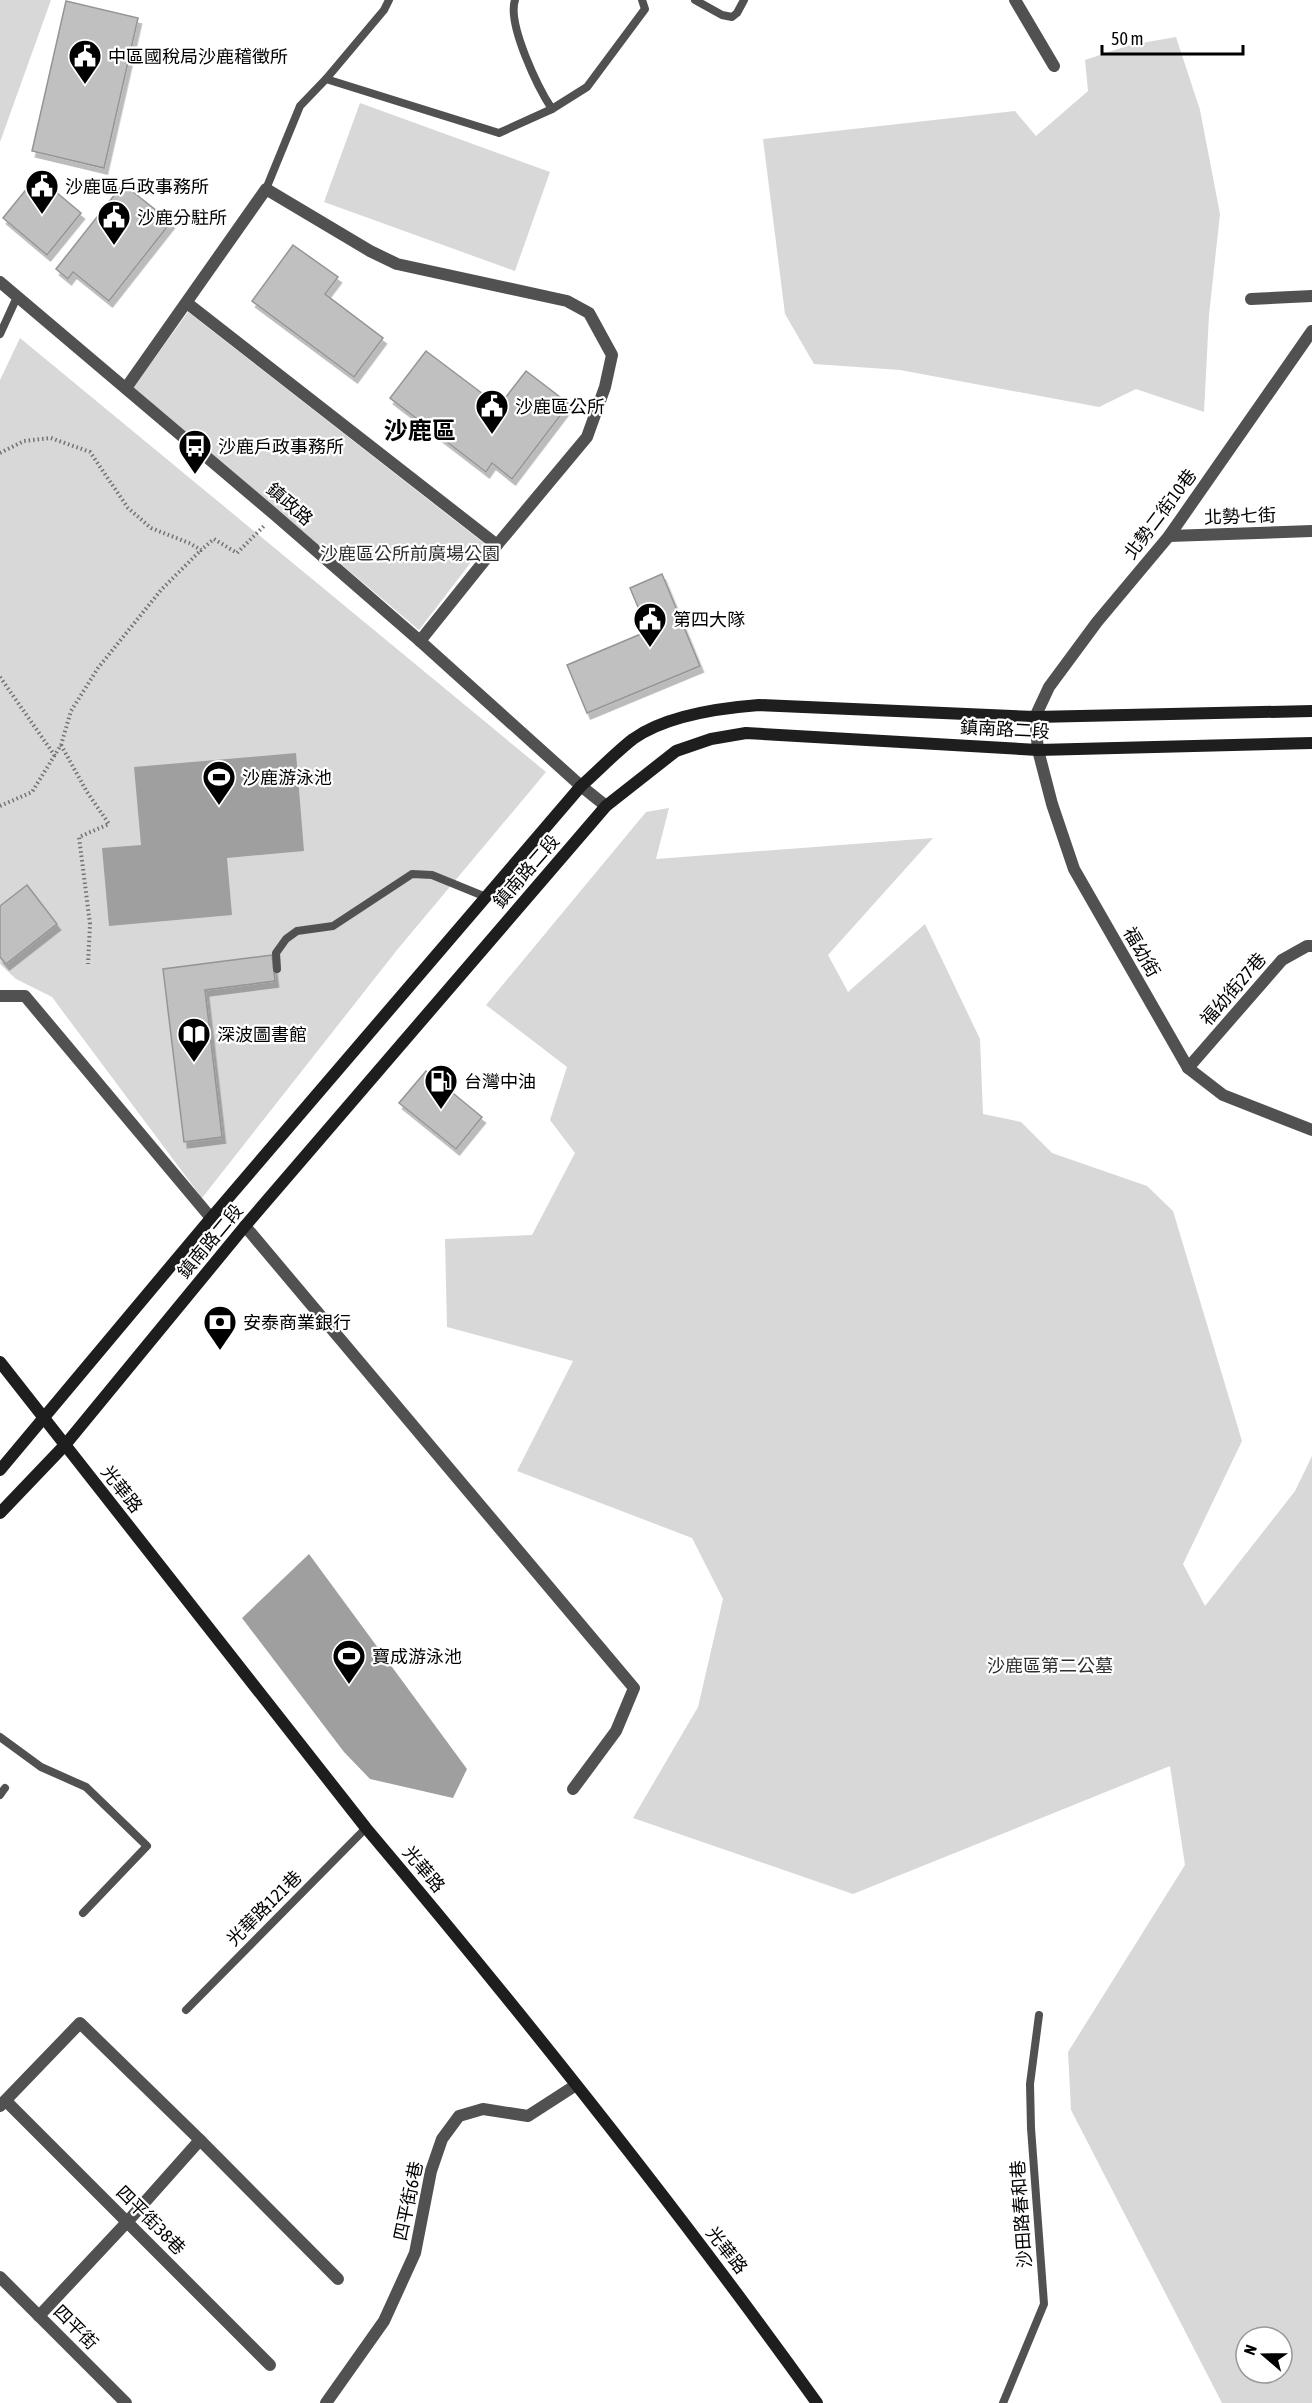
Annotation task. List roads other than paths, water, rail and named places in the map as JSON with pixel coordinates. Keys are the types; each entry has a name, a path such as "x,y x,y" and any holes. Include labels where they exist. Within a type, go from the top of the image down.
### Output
{"street":[{"path":"1015,0 1054,66"},
{"path":"126,388 266,189 370,251 397,264 567,302 589,313 612,355 605,387 587,437 420,641"},
{"name":"鎮政路","path":"0,282 275,515 420,641 580,786 606,806"},
{"path":"1251,299 1312,296"},
{"path":"187,303 497,545"},
{"name":"北勢二街10巷","path":"1035,717 1049,687 1097,622 1169,536 1312,331"},
{"name":"北勢七街","path":"1169,536 1312,531"},
{"name":"鎮南路二段","path":"0,1470 211,1218 580,786 634,738 671,721 715,709 759,705 1035,717 1312,711"},
{"name":"福幼街","path":"1035,717 1038,750 1052,804 1074,868 1188,1068 1223,1095 1312,1130"},
{"name":"鎮南路二段","path":"0,1513 64,1445 245,1226 606,806 676,751 711,739 746,733 1038,750 1312,743"},
{"name":"福幼街27巷","path":"1188,1068 1282,960 1307,946 1312,946"},
{"path":"0,996 25,996 211,1218"},
{"path":"245,1226 634,1688 616,1731 573,1789"},
{"name":"光華路","path":"0,1362 366,1828 576,2085 745,2303 817,2403"},
{"path":"3,2104 80,2023 338,2279"},
{"name":"四平街6巷","path":"326,2403 384,2321 415,2253 431,2171 442,2139 459,2116 483,2109 528,2116 576,2085"},
{"name":"四平街38巷","path":"3,2104 128,2221 270,2366"},
{"path":"39,2316 200,2140"},
{"name":"四平街","path":"0,2277 126,2403"}],"lane":[{"path":"266,189 300,106 326,80 384,10 389,0"},
{"path":"515,0 513,21 540,92 552,108"},
{"path":"326,80 499,133 552,108 587,87 645,9 642,0"},
{"path":"695,0 722,15 732,16 737,13 744,0"},
{"path":"0,334 17,297"},
{"path":"277,969 276,953 286,939 297,931 333,926 412,874 432,875 486,897"},
{"path":"0,1737 41,1767 86,1787 147,1846 83,1912"},
{"name":"光華路121巷","path":"186,2010 366,1828"},
{"name":"沙田路春和巷","path":"1003,2403 1044,2304 1030,2084 1039,2015"}],"place":[{"name":"中區國稅局沙鹿稽徵所","path":"85,85"},
{"name":"沙鹿區戶政事務所","path":"42,215"},
{"name":"沙鹿分駐所","path":"114,246"},
{"name":"沙鹿區公所","path":"492,435"},
{"name":"沙鹿戶政事務所","path":"195,475"},
{"name":"第四大隊","path":"650,648"},
{"name":"沙鹿游泳池","path":"219,806"},
{"name":"深波圖書館","path":"194,1063"},
{"name":"台灣中油","path":"441,1110"},
{"name":"安泰商業銀行","path":"220,1351"},
{"name":"寶成游泳池","path":"349,1685"}],"district":[{"name":"沙鹿區","path":"420,430"}],"park label":[{"name":"沙鹿區公所前廣場公園","path":"410,553"},
{"name":"沙鹿區第二公墓","path":"1050,1665"}]}
